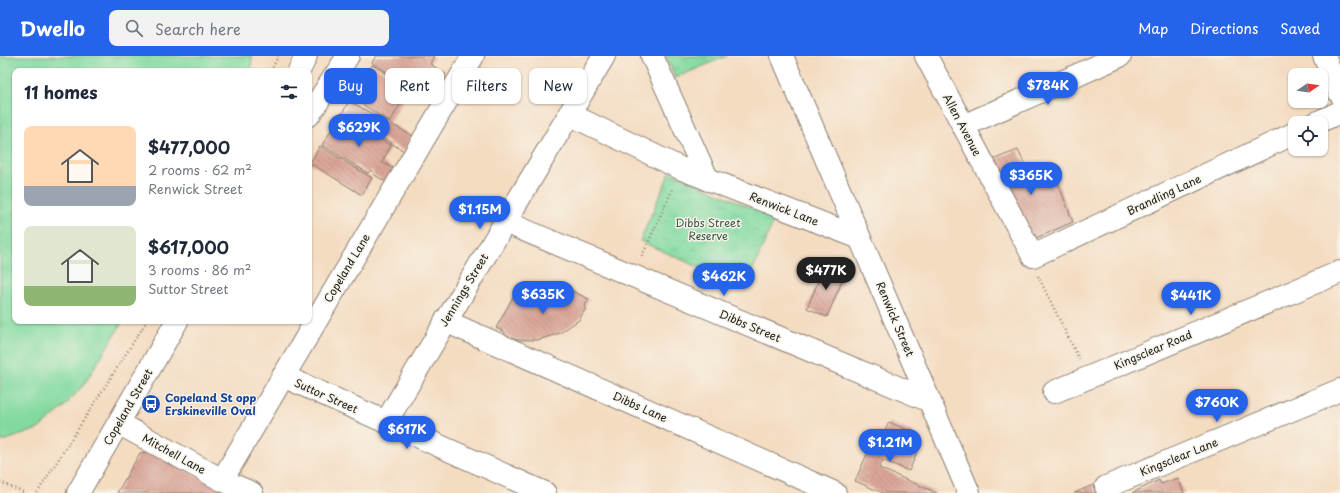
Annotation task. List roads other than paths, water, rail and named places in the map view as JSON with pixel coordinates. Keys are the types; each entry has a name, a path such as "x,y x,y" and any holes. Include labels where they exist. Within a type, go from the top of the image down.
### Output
{"street":[{"path":"300,68 306,56"},
{"path":"312,110 348,56"},
{"name":"Copeland Lane","path":"222,480 473,56"},
{"name":"Jennings Street","path":"386,422 604,56"},
{"path":"652,56 708,180"},
{"name":"Renwick Street","path":"782,56 970,493"},
{"name":"Allen Avenue","path":"926,56 1032,256"},
{"path":"963,126 1120,56"},
{"path":"1324,56 1340,94"},
{"path":"1328,118 1340,112"},
{"name":"Renwick Lane","path":"569,114 682,169 860,238"},
{"name":"Brandling Lane","path":"1032,256 1288,136"},
{"name":"Dibbs Street","path":"505,222 930,401"},
{"name":"Kingsclear Road","path":"1054,392 1340,272"},
{"name":"Dibbs Lane","path":"445,321 835,493"},
{"name":"Copeland Street","path":"78,493 120,424 175,324"},
{"name":"Suttor Street","path":"283,376 545,493"},
{"name":"Kingsclear Lane","path":"1106,487 1340,390"},
{"name":"Mitchell Lane","path":"120,424 222,480 252,493"}],"place":[{"name":"Copeland St opp Erskineville Oval","path":"151,404"}],"park label":[{"name":"Dibbs Street Reserve","path":"708,229"}]}
